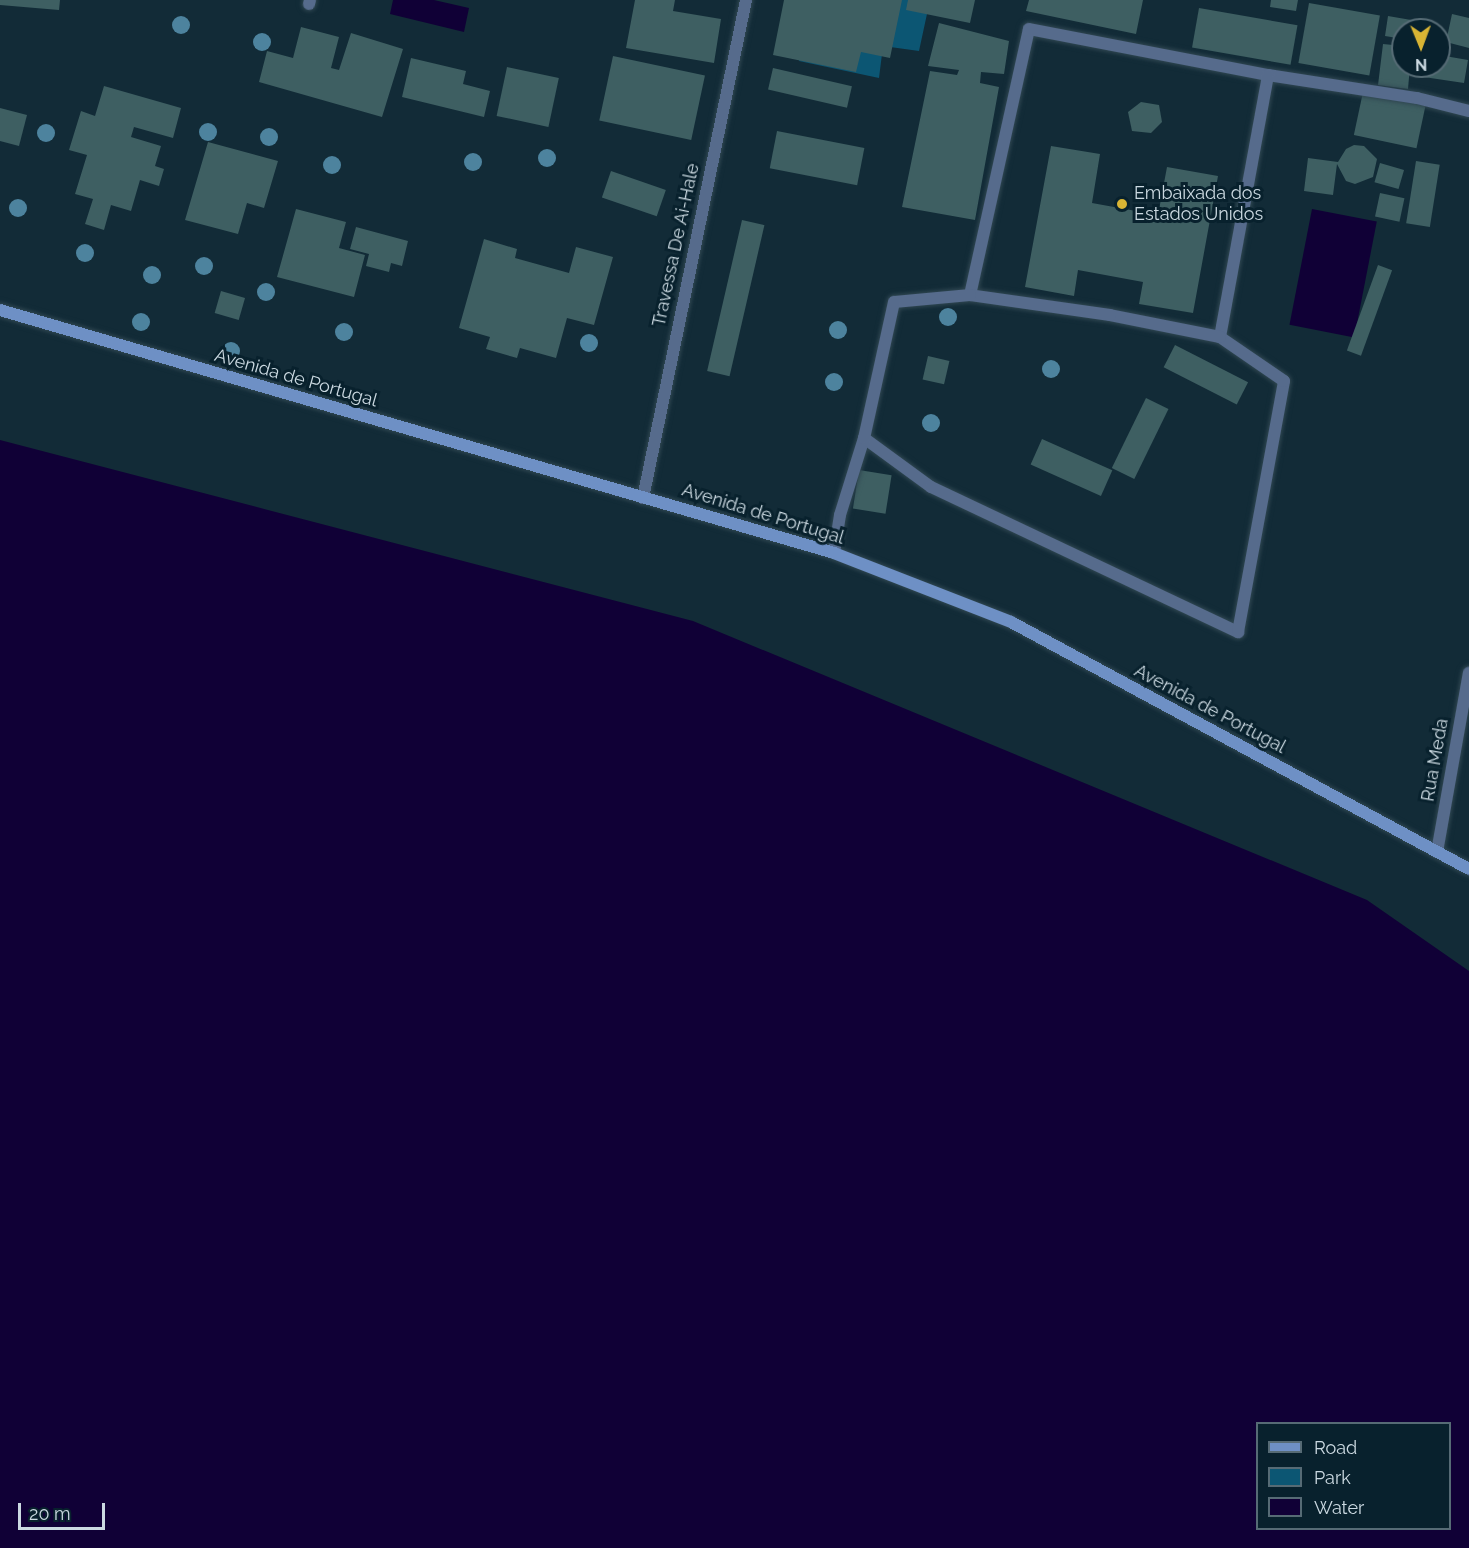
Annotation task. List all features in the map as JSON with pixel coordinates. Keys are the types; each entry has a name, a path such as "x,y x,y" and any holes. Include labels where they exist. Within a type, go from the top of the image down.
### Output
{"main road":[{"name":"Avenida de Portugal","path":"0,310 834,553 1011,622 1469,869"}],"street":[{"name":"Travessa De Ai-Hale","path":"643,498 746,0"},
{"path":"970,295 1029,29 1268,75 1417,98 1469,111"},
{"path":"1220,337 1268,75"},
{"path":"834,553 840,515 864,438 894,302 970,295 1110,315 1220,337 1284,381 1238,632 931,487 864,438"},
{"name":"Rua Meda","path":"1437,852 1469,673"}],"green space":[{"path":"810,0 930,0 919,51 883,46 879,78 799,61"}],"water":[{"path":"393,0 434,0 469,8 464,32 390,14"},
{"path":"1312,209 1377,222 1354,337 1289,325"},
{"path":"0,440 693,621 1367,900 1469,971 1469,1548 0,1548"}],"building":[{"path":"0,0 60,0 59,10 0,5"},
{"path":"635,0 675,0 673,11 721,19 714,63 626,48"},
{"path":"784,0 902,0 890,58 861,52 856,72 773,55"},
{"path":"908,0 975,0 970,23 906,10"},
{"path":"1029,0 1143,0 1136,34 1026,11"},
{"path":"1271,0 1298,0 1296,11 1270,7"},
{"path":"1309,3 1380,16 1369,76 1298,63"},
{"path":"1199,8 1297,25 1291,65 1192,47"},
{"path":"1452,14 1469,18 1469,48 1451,43"},
{"path":"1388,16 1400,18 1391,18 1391,37 1385,36"},
{"path":"939,23 1009,41 1004,74 981,72 980,83 999,87 975,220 902,207 930,71 957,75 959,70 928,66"},
{"path":"301,27 339,37 331,68 339,70 351,33 403,49 382,117 259,82 267,51 293,58"},
{"path":"1383,44 1391,45 1391,78 1409,78 1408,89 1378,85"},
{"path":"613,56 705,76 691,140 599,121"},
{"path":"1451,57 1468,60 1464,83 1430,78 1451,78"},
{"path":"411,58 466,71 463,84 490,91 484,117 402,97"},
{"path":"507,67 559,78 548,127 497,116"},
{"path":"773,68 852,86 847,108 768,89"},
{"path":"104,86 181,108 173,138 134,127 131,137 161,146 155,166 164,169 159,186 140,180 131,211 111,205 104,230 85,224 93,199 75,194 87,155 69,150 81,111 95,116"},
{"path":"1363,92 1426,105 1416,148 1354,135"},
{"path":"1141,102 1159,105 1162,122 1151,133 1132,131 1128,112"},
{"path":"0,108 27,115 19,146 0,141"},
{"path":"777,131 864,148 857,185 770,168"},
{"path":"208,142 278,161 264,208 247,203 238,234 185,220"},
{"path":"1354,145 1364,146 1377,159 1373,177 1355,184 1346,181 1337,164 1333,195 1304,191 1308,158 1338,162 1346,149"},
{"path":"1051,146 1100,154 1092,203 1158,215 1167,167 1218,176 1193,313 1139,304 1143,282 1078,270 1074,296 1025,287"},
{"path":"1416,161 1440,165 1430,227 1406,223"},
{"path":"1380,163 1404,170 1399,189 1374,182"},
{"path":"611,171 666,190 657,216 602,197"},
{"path":"1380,193 1404,198 1399,222 1375,216"},
{"path":"296,209 346,222 339,248 365,255 354,297 277,277"},
{"path":"742,220 764,225 730,376 707,371"},
{"path":"356,227 408,241 402,266 391,263 389,272 366,266 369,254 350,249"},
{"path":"484,239 517,249 515,258 569,273 576,247 613,257 594,325 567,318 556,358 520,348 517,358 486,349 490,337 459,328"},
{"path":"1378,265 1392,270 1361,356 1347,351"},
{"path":"221,291 245,298 239,320 215,313"},
{"path":"1175,345 1248,382 1237,405 1164,367"},
{"path":"928,356 949,361 944,384 923,379"},
{"path":"1146,398 1168,409 1134,479 1112,468"},
{"path":"1042,439 1112,470 1101,496 1031,465"},
{"path":"859,470 892,475 885,514 853,509"}],"place":[{"name":"Embaixada dos Estados Unidos","path":"1122,204"}]}
